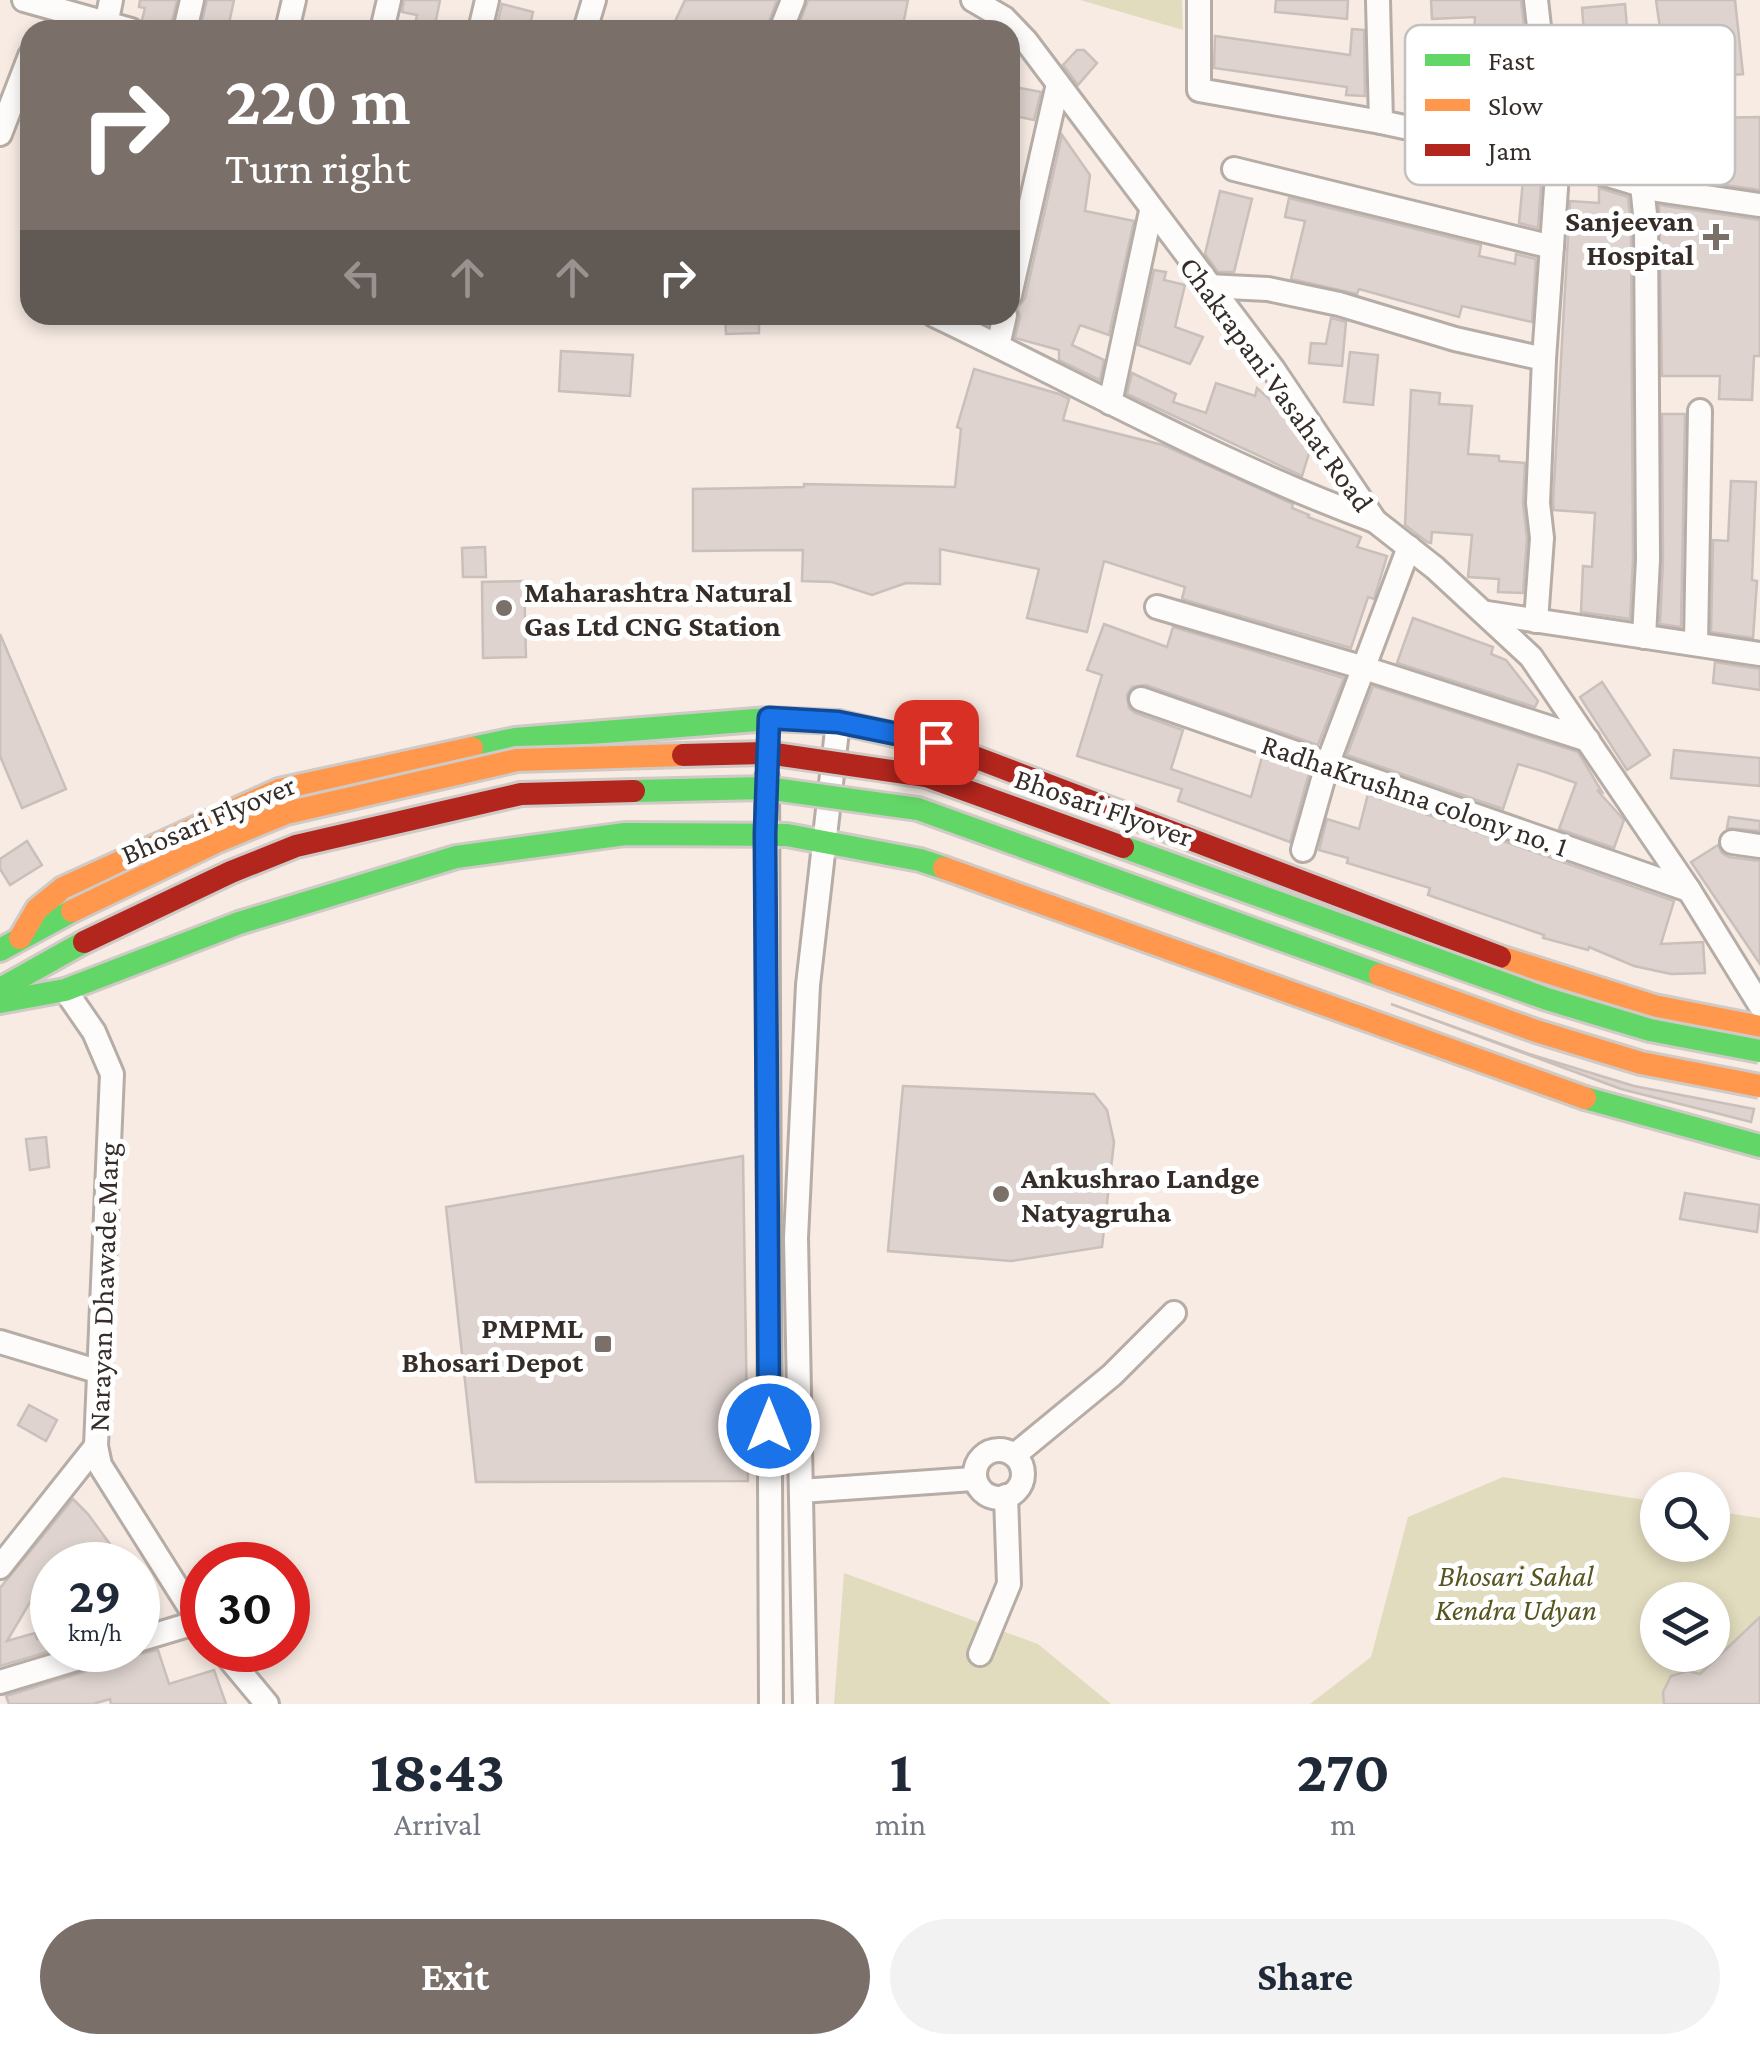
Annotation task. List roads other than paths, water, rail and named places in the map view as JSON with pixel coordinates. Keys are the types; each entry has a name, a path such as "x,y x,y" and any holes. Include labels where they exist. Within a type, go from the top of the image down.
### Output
{"main road":[{"path":"10,944 41,902 63,888 279,790 515,739 769,718 838,722 936,742 1552,976 1654,1006 1760,1027"},
{"name":"Bhosari Flyover","path":"10,944 218,841 286,813 517,760 768,753 926,776 1548,999 1650,1030 1760,1051"},
{"name":"Bhosari Flyover","path":"0,988 84,942 296,846 522,794 766,788 918,810 1536,1031 1642,1063 1760,1086"},
{"path":"0,1002 65,990 238,922 456,857 624,834 765,834 920,860 1616,1109 1760,1146"},
{"path":"1252,979 1287,878"}],"street":[{"path":"24,0 44,19"},
{"name":"Chakrapani Vasahat Road","path":"973,0 1006,20"},
{"path":"1199,0 1199,90 1405,127"},
{"path":"1378,0 1381,122"},
{"path":"1536,0 1539,25"},
{"name":"Chakrapani Vasahat Road","path":"1020,38 1273,369 1375,521 1531,657 1689,890 1760,1005"},
{"path":"0,134 20,82"},
{"path":"1020,251 1058,84"},
{"path":"1234,170 1552,248"},
{"path":"1536,621 1542,538 1538,504 1544,359 1556,185"},
{"path":"1644,636 1648,560 1646,224 1642,185 1760,205"},
{"path":"1110,402 1152,211"},
{"path":"1208,286 1268,289 1339,304 1455,339 1544,359"},
{"path":"955,325 1298,493 1375,521"},
{"path":"998,346 1003,325"},
{"path":"1696,644 1700,412"},
{"path":"1303,850 1361,667 1409,547"},
{"path":"1157,607 1588,740"},
{"path":"1482,612 1760,654"},
{"name":"RadhaKrushna colony no. 1","path":"1141,699 1689,890"},
{"path":"769,718 765,834 771,1704"},
{"path":"805,1704 796,1238 811,947 838,722"},
{"path":"1732,842 1760,846"},
{"path":"0,918 10,944"},
{"name":"Narayan Dhawade Marg","path":"65,990 94,1032 112,1074 96,1446 100,1465 180,1592"},
{"path":"1016,1454 1112,1375 1174,1313"},
{"path":"0,1342 100,1372"},
{"path":"0,1566 96,1446"},
{"path":"973,1479 982,1455 1000,1450 1016,1454"},
{"path":"973,1479 985,1494 999,1498 1017,1492 1023,1472 1016,1454"},
{"path":"801,1491 973,1479"},
{"path":"980,1654 1008,1584 1006,1496"},
{"path":"0,1682 33,1672"},
{"path":"237,1672 257,1702"}],"place":[{"name":"Sanjeevan Hospital","path":"1716,237"},
{"name":"Maharashtra Natural Gas Ltd CNG Station","path":"504,608"},
{"name":"Ankushrao Landge Natyagruha","path":"1001,1194"},
{"name":"PMPML Bhosari Depot","path":"603,1344"}],"park label":[{"name":"Bhosari Sahal Kendra Udyan","path":"1516,1592"}]}
